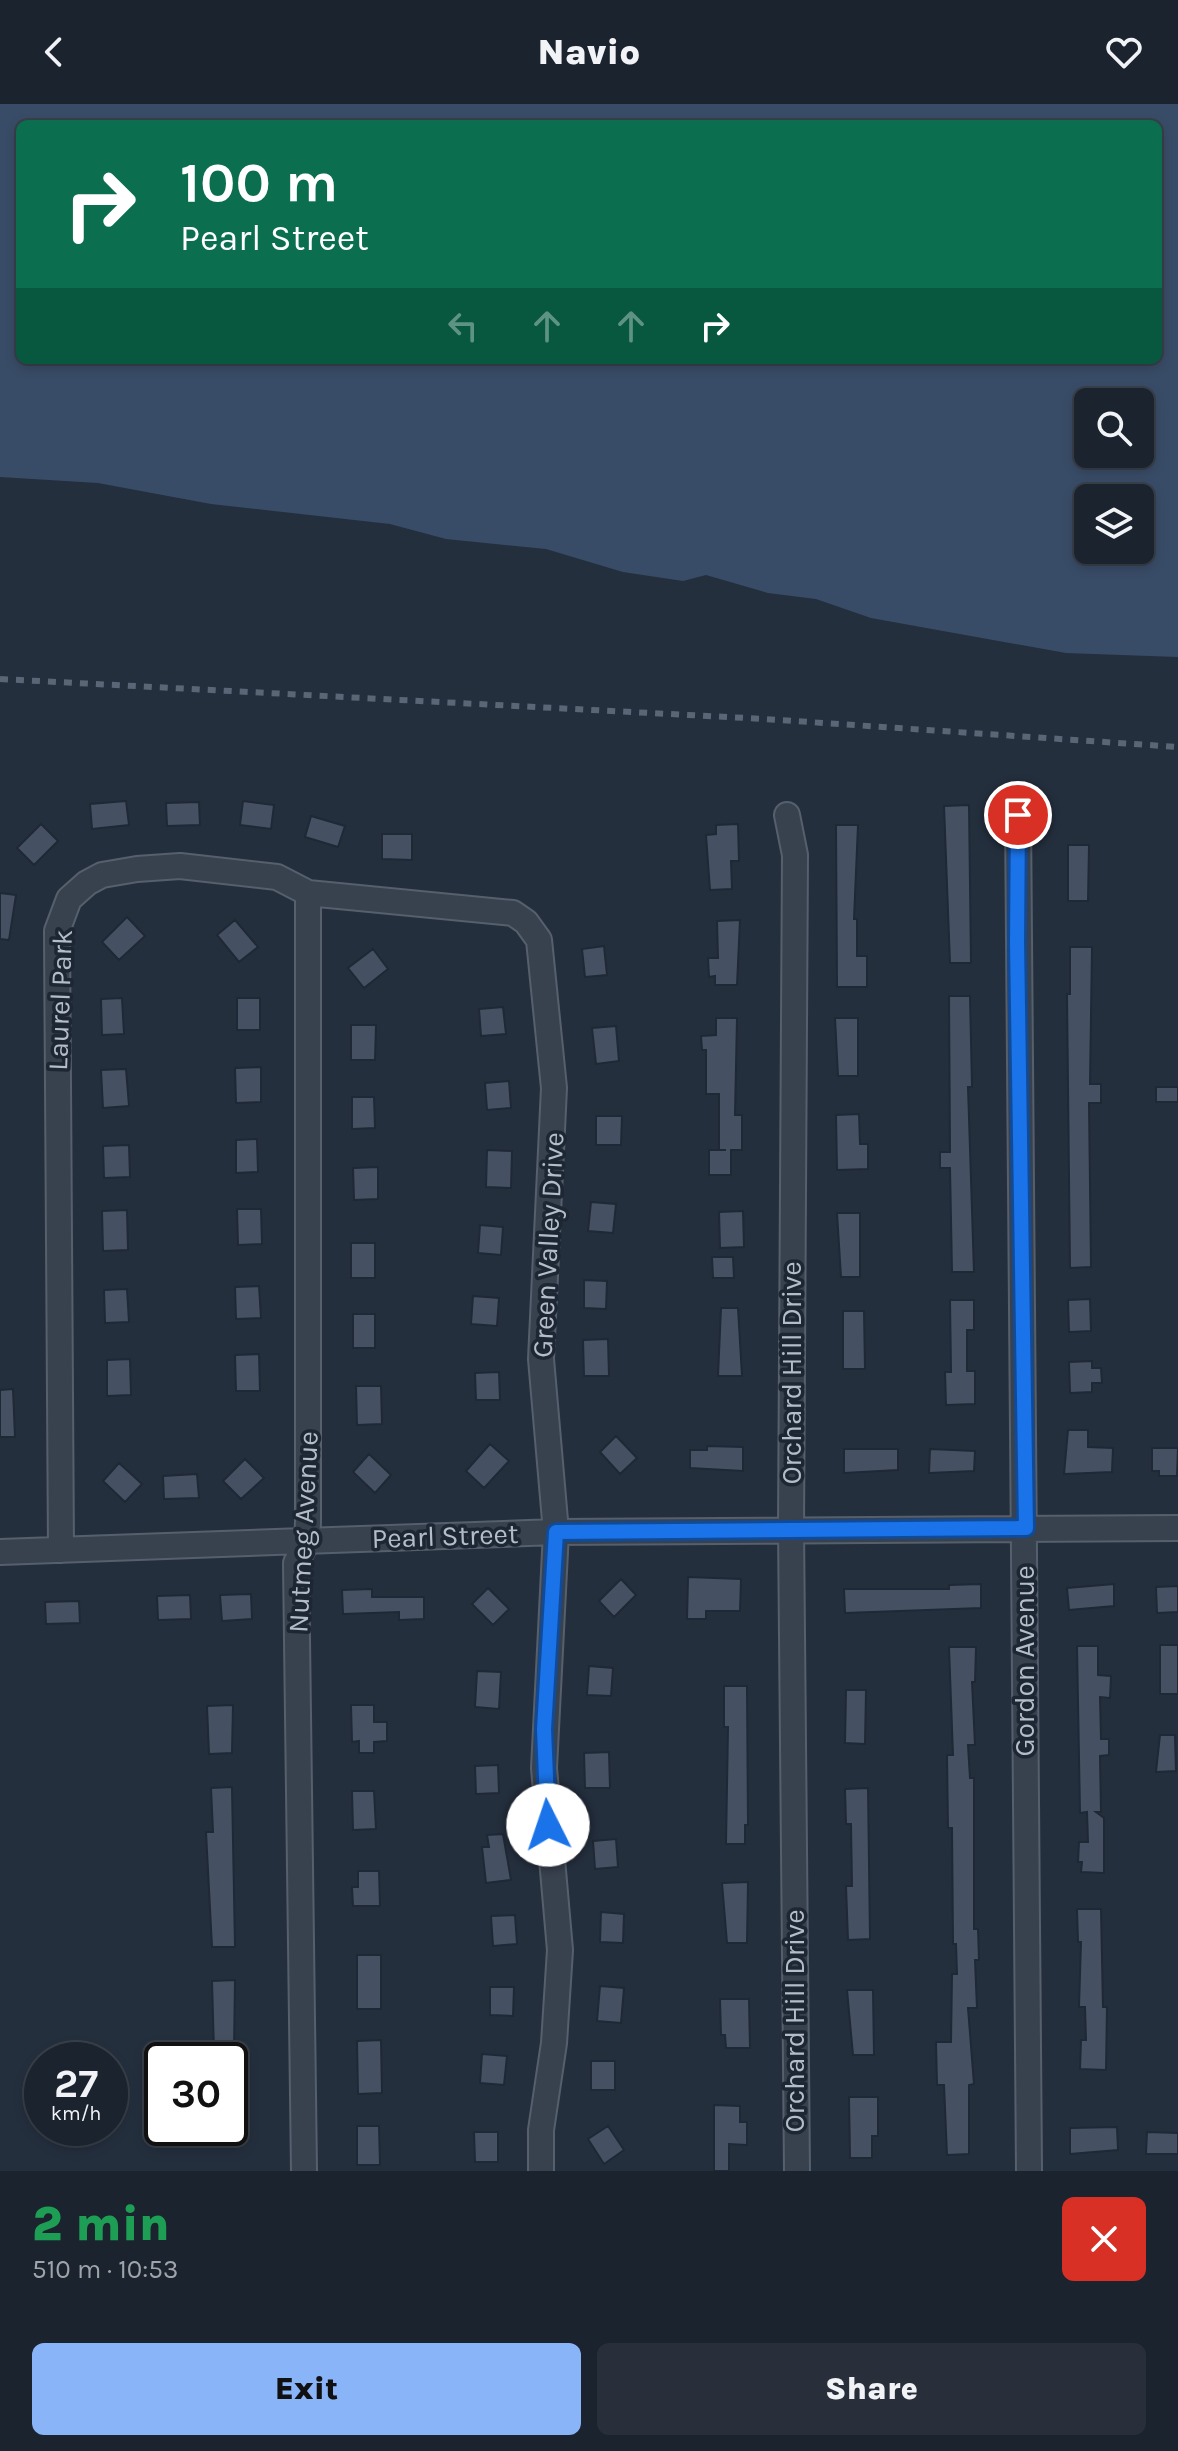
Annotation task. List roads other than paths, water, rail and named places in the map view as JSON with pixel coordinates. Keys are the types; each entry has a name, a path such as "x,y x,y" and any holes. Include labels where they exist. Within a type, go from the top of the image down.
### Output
{"street":[{"name":"Orchard Hill Drive","path":"787,815 795,855 791,1528 797,2171"},
{"name":"Gordon Avenue","path":"1018,815 1029,2171"},
{"name":"Laurel Park","path":"61,1550 57,931 69,899 102,875 137,869 180,866 239,871 277,877 308,893 513,913 526,922 539,940"},
{"name":"Nutmeg Avenue","path":"304,2171 296,1563 307,1541 308,893"},
{"name":"Green Valley Drive","path":"539,940 554,1088 541,1359 556,1532 544,1755 560,1950 554,2043 541,2130 541,2171"},
{"name":"Pearl Street","path":"0,1552 556,1532 791,1528 1178,1528"}],"water":[{"path":"0,104 1178,104 1178,657 1066,653 871,618 816,599 768,593 706,575 683,581 623,572 546,549 446,539 390,524 211,504 98,483 0,477"}],"railway":[{"path":"0,679 765,719 1178,747"}]}
